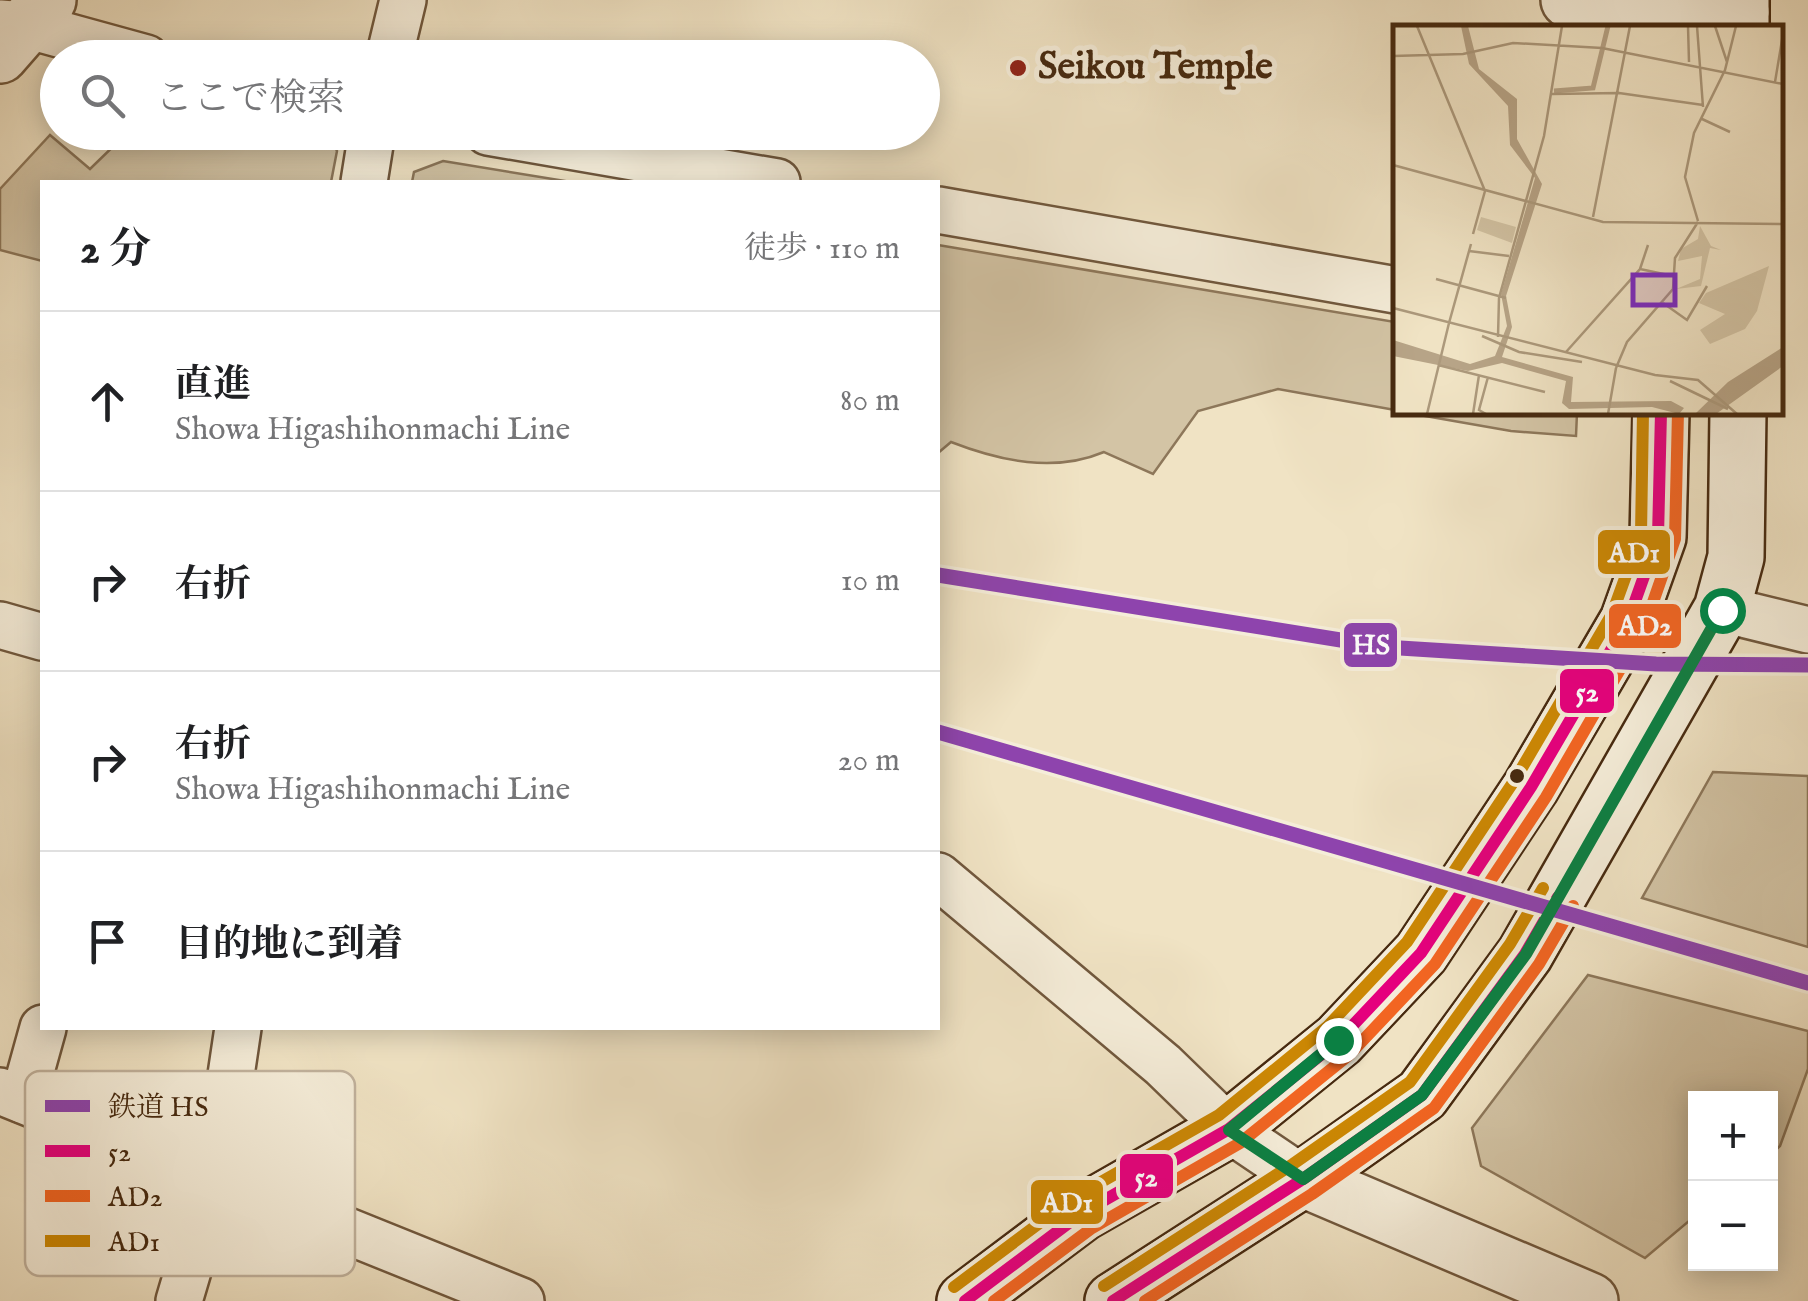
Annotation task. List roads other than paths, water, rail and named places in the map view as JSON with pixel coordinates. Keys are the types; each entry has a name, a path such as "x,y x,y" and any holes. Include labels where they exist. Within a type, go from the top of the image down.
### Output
{"main road":[{"path":"1569,0 1664,12 1741,13"},
{"path":"965,1301 1082,1213 1229,1130 1338,1040 1421,953 1531,787 1628,621 1658,537 1661,415"},
{"path":"1142,1293 1422,1095 1526,954 1722,610 1736,557 1738,415"},
{"path":"1303,1179 1590,1301"}],"street":[{"path":"393,40 403,0"},
{"path":"18,26 74,40"},
{"path":"364,180 369,150"},
{"path":"592,150 765,180"},
{"path":"940,210 1393,289"},
{"path":"1722,610 1808,630"},
{"path":"0,625 40,636"},
{"path":"940,878 1163,1065 1229,1130 1303,1179"},
{"path":"12,1096 42,1030"},
{"path":"232,1071 238,1030"},
{"path":"355,1233 521,1301"},
{"path":"179,1301 186,1276"}],"rail line":[{"name":"HS","path":"940,575 1384,647 1656,664 1808,665"},
{"name":"HS","path":"940,733 1808,983"}],"place":[{"name":"Seikou Temple","path":"1018,68"}]}
